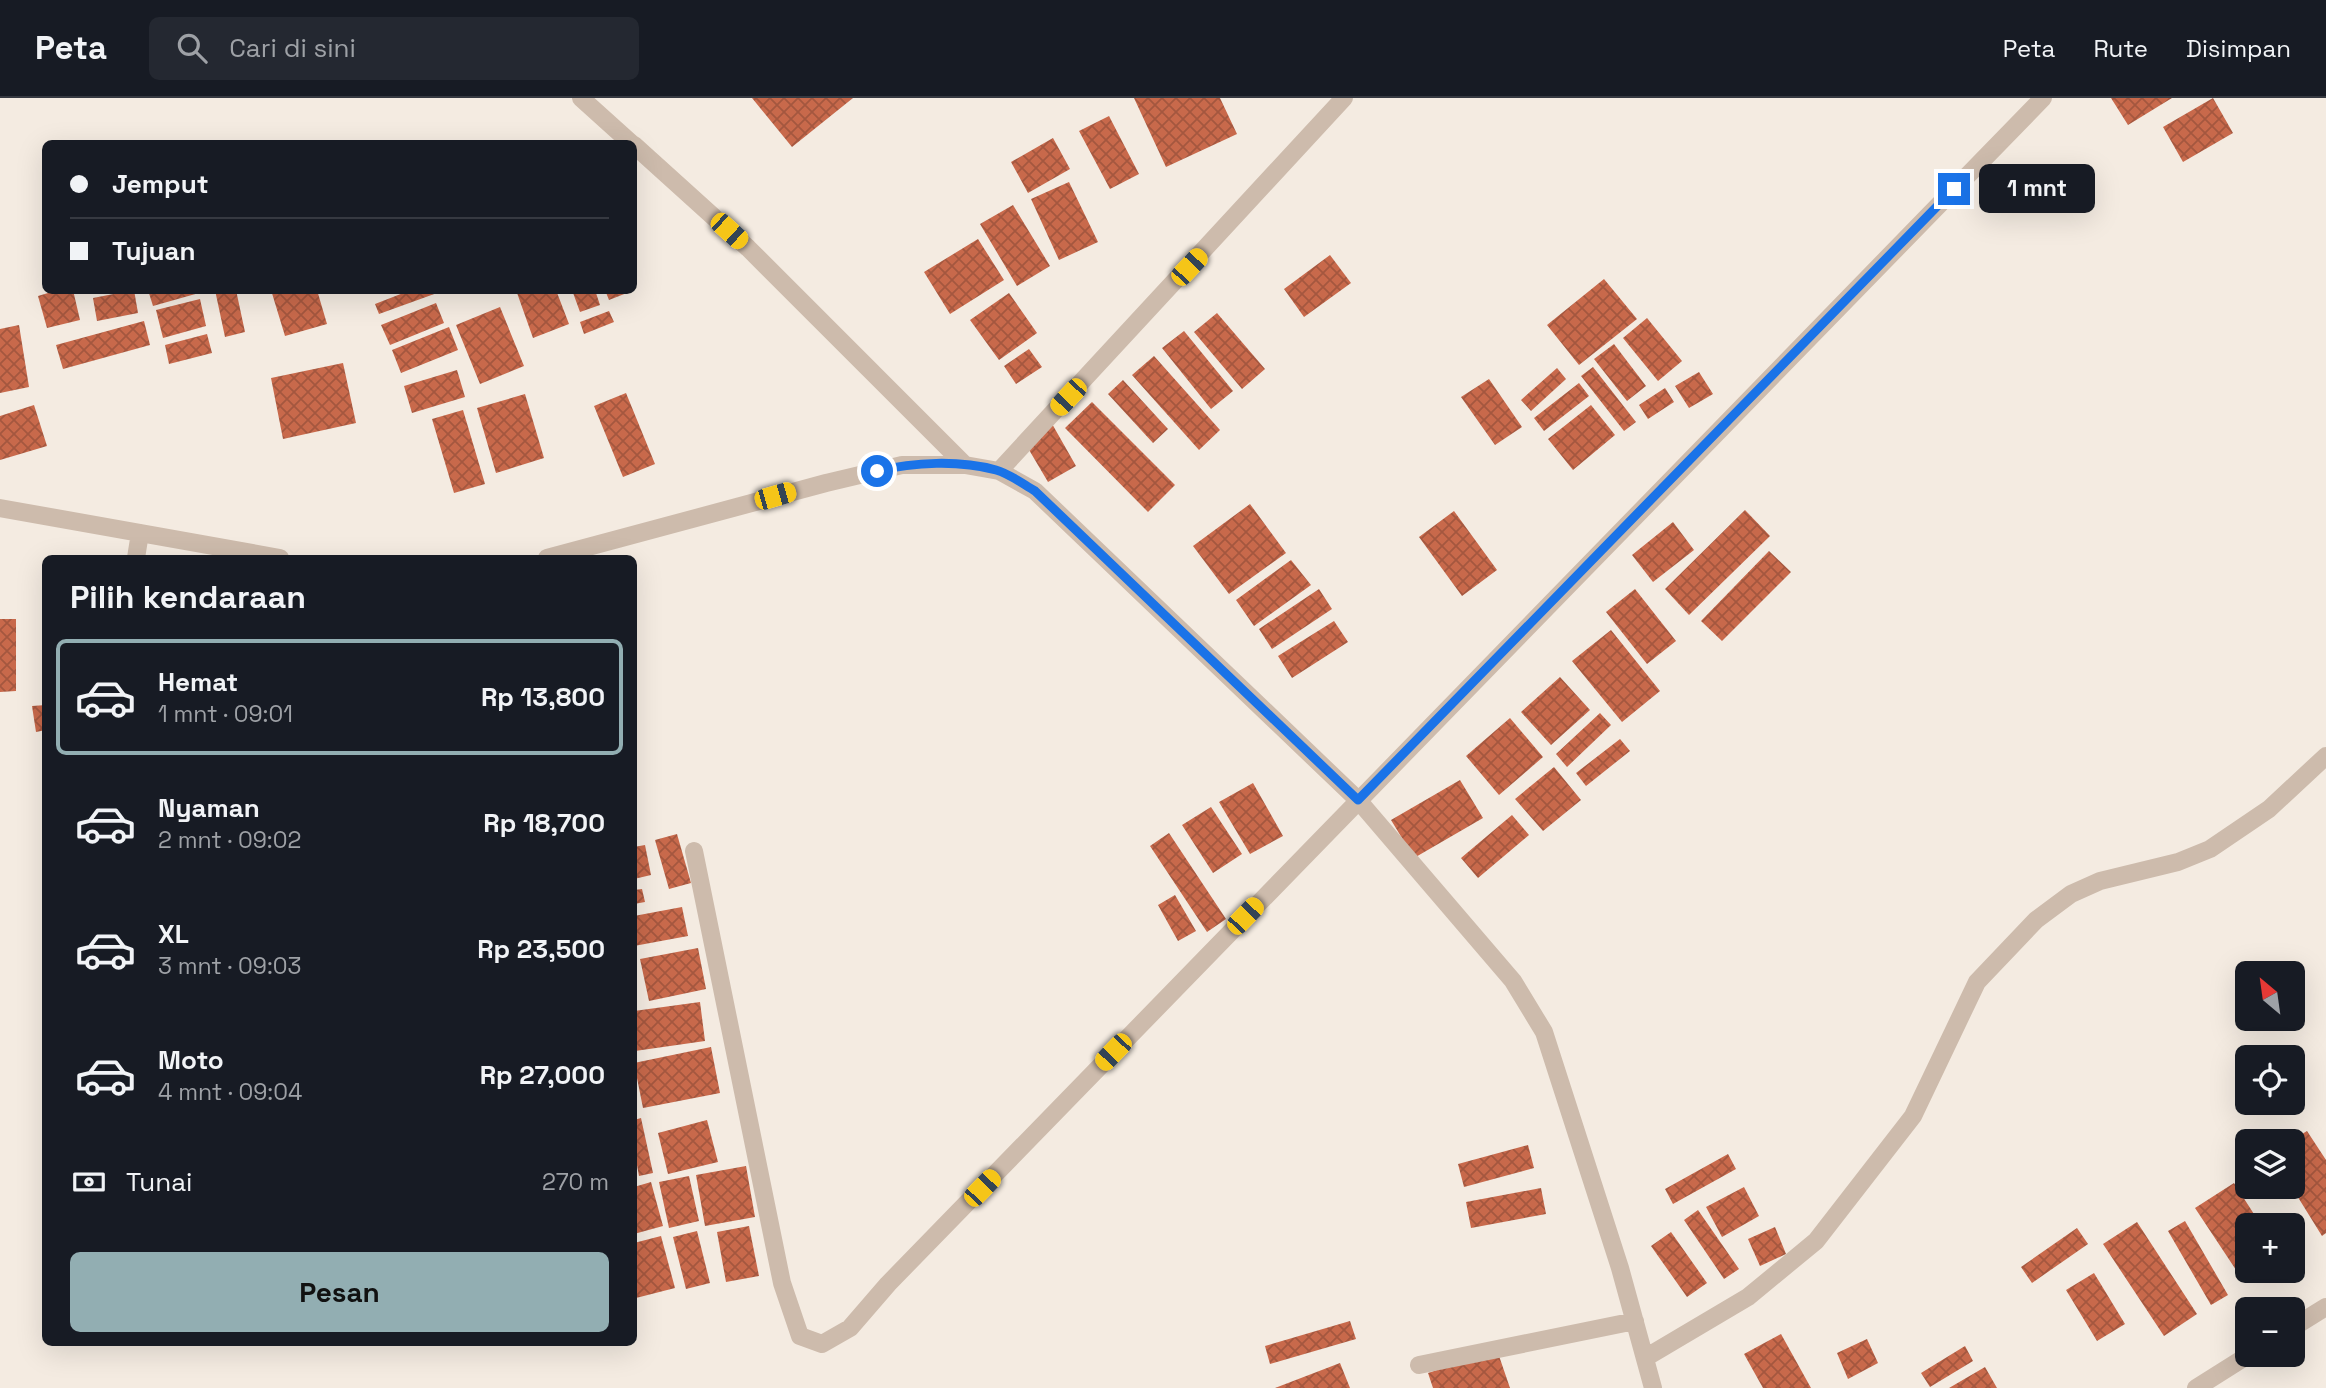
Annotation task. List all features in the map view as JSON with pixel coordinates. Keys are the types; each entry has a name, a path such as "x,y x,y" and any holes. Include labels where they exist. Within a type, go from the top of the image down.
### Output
{"street":[{"path":"581,98 628,140"},
{"path":"999,471 1344,98"},
{"path":"694,851 782,1283 800,1336 822,1343 850,1328 888,1284 2043,98"},
{"path":"637,148 748,248 965,465"},
{"path":"558,555 902,465 965,465 999,471 1035,491 1358,800 1513,981 1544,1032 1620,1268 1653,1388"},
{"path":"0,508 263,555"},
{"path":"136,555 140,533"},
{"path":"1645,1357 1748,1297 1816,1241 1913,1116 1977,982 2036,920 2071,894 2100,881 2178,862 2210,849 2269,808 2326,756"},
{"path":"2305,1320 2326,1307"},
{"path":"1419,1366 1635,1321"},
{"path":"2196,1388 2235,1363"}],"building":[{"path":"752,98 853,98 792,147"},
{"path":"1134,98 1220,98 1237,134 1166,167"},
{"path":"2111,98 2172,98 2128,125"},
{"path":"2213,98 2233,133 2183,162 2163,127"},
{"path":"1109,116 1139,174 1110,189 1079,131"},
{"path":"1053,138 1070,169 1028,193 1011,162"},
{"path":"1069,182 1098,242 1059,260 1031,199"},
{"path":"1013,205 1050,266 1017,286 980,224"},
{"path":"978,239 1004,280 950,314 924,272"},
{"path":"1330,255 1351,283 1304,317 1284,289"},
{"path":"1604,279 1637,319 1579,365 1547,325"},
{"path":"1009,293 1037,333 999,360 970,320"},
{"path":"74,294 80,320 47,328 38,296"},
{"path":"135,294 138,313 97,321 93,298"},
{"path":"149,294 195,294 153,306"},
{"path":"216,294 237,294 245,332 225,337"},
{"path":"272,294 318,294 327,324 285,336"},
{"path":"401,294 434,294 379,314 375,304"},
{"path":"517,294 558,294 569,324 533,338"},
{"path":"573,294 596,294 600,305 580,312"},
{"path":"607,294 624,294 609,300"},
{"path":"200,299 206,326 163,338 156,310"},
{"path":"436,303 444,323 390,345 381,325"},
{"path":"500,307 524,366 480,384 456,325"},
{"path":"609,311 614,322 584,334 580,322"},
{"path":"1217,313 1265,369 1242,389 1194,332"},
{"path":"1647,318 1682,361 1658,381 1623,338"},
{"path":"144,321 150,345 63,369 56,345"},
{"path":"19,325 29,387 0,393 0,329"},
{"path":"449,327 458,350 401,373 392,350"},
{"path":"1184,331 1233,391 1211,409 1162,348"},
{"path":"207,334 212,353 169,364 165,345"},
{"path":"1614,344 1646,386 1627,401 1594,359"},
{"path":"1029,349 1042,367 1016,384 1004,366"},
{"path":"1154,356 1220,430 1199,450 1132,375"},
{"path":"343,363 356,423 283,439 271,378"},
{"path":"1593,367 1636,422 1624,431 1581,376"},
{"path":"1557,368 1566,379 1531,411 1521,400"},
{"path":"457,370 465,397 412,413 404,386"},
{"path":"1699,372 1713,394 1689,408 1675,386"},
{"path":"1489,379 1522,427 1495,445 1461,397"},
{"path":"1123,380 1168,429 1153,443 1108,394"},
{"path":"1579,383 1589,396 1544,431 1534,418"},
{"path":"1665,388 1674,402 1648,419 1639,405"},
{"path":"626,393 655,464 623,477 594,406"},
{"path":"525,394 544,458 496,473 477,408"},
{"path":"1092,402 1175,485 1148,512 1065,428"},
{"path":"34,405 47,446 0,460 0,416"},
{"path":"1591,405 1615,435 1573,470 1548,439"},
{"path":"463,410 485,484 454,493 432,419"},
{"path":"1051,422 1076,466 1048,482 1022,438"},
{"path":"1250,504 1286,553 1229,594 1193,546"},
{"path":"1745,510 1770,536 1689,615 1665,589"},
{"path":"1454,511 1497,570 1462,596 1419,537"},
{"path":"1673,522 1694,550 1653,582 1632,555"},
{"path":"1769,551 1791,572 1722,641 1701,621"},
{"path":"1291,560 1311,585 1254,626 1236,600"},
{"path":"1319,589 1332,609 1272,649 1259,629"},
{"path":"1635,589 1676,641 1647,664 1606,612"},
{"path":"0,619 16,619 16,691 0,692"},
{"path":"1334,621 1348,642 1292,678 1278,656"},
{"path":"1611,630 1660,691 1622,722 1572,661"},
{"path":"1560,677 1590,710 1551,745 1521,712"},
{"path":"42,705 42,731 36,732 32,706"},
{"path":"1600,713 1611,725 1567,767 1556,754"},
{"path":"1510,718 1543,757 1499,795 1466,756"},
{"path":"1620,739 1630,751 1586,786 1576,773"},
{"path":"1554,767 1581,800 1543,831 1515,799"},
{"path":"1460,780 1483,818 1414,858 1391,820"},
{"path":"1253,783 1283,836 1250,854 1219,802"},
{"path":"1211,807 1242,854 1213,873 1182,825"},
{"path":"1512,815 1529,835 1478,878 1461,858"},
{"path":"1169,833 1226,919 1207,932 1150,846"},
{"path":"677,834 691,883 669,889 655,840"},
{"path":"645,845 651,875 637,878 637,846"},
{"path":"642,889 645,902 637,903 637,890"},
{"path":"1175,895 1196,931 1178,941 1158,905"},
{"path":"682,907 688,936 637,945 637,915"},
{"path":"698,948 706,989 649,1001 640,959"},
{"path":"700,1002 705,1041 637,1051 637,1011"},
{"path":"711,1047 720,1093 643,1108 637,1062"},
{"path":"641,1118 653,1173 639,1176 637,1165 637,1119"},
{"path":"707,1120 718,1162 668,1174 658,1133"},
{"path":"2307,1131 2326,1160 2326,1233 2322,1236 2299,1199 2305,1199"},
{"path":"1528,1145 1534,1168 1464,1187 1458,1164"},
{"path":"1728,1154 1736,1169 1673,1204 1665,1189"},
{"path":"746,1166 755,1217 705,1226 696,1175"},
{"path":"689,1176 699,1221 669,1228 659,1182"},
{"path":"651,1182 663,1226 637,1233 637,1186"},
{"path":"2234,1183 2235,1199 2244,1199 2253,1213 2235,1213 2235,1268 2195,1208"},
{"path":"1744,1187 1759,1216 1722,1237 1706,1207"},
{"path":"1541,1188 1546,1214 1471,1228 1466,1202"},
{"path":"1698,1210 1739,1269 1724,1279 1684,1220"},
{"path":"2185,1221 2228,1295 2211,1305 2168,1231"},
{"path":"2137,1222 2197,1314 2164,1336 2103,1244"},
{"path":"749,1226 759,1276 726,1282 717,1232"},
{"path":"1775,1227 1786,1254 1760,1266 1748,1239"},
{"path":"2077,1228 2088,1244 2032,1283 2021,1267"},
{"path":"697,1231 710,1283 686,1289 673,1237"},
{"path":"1671,1232 1707,1283 1687,1297 1651,1246"},
{"path":"661,1236 675,1288 637,1298 637,1242"},
{"path":"2094,1273 2125,1324 2097,1341 2066,1290"},
{"path":"1350,1321 1356,1339 1270,1364 1265,1346"},
{"path":"1781,1334 1811,1388 1763,1388 1744,1354"},
{"path":"1867,1339 1878,1363 1848,1379 1837,1353"},
{"path":"1965,1346 1973,1361 1930,1387 1921,1373"},
{"path":"1497,1350 1510,1388 1433,1388 1428,1373"},
{"path":"1340,1363 1350,1388 1275,1388"},
{"path":"1985,1367 1997,1388 1949,1388"}],"route":[{"path":"877,471 902,465 965,465 999,471 1035,491 1358,800 1954,189"}]}
